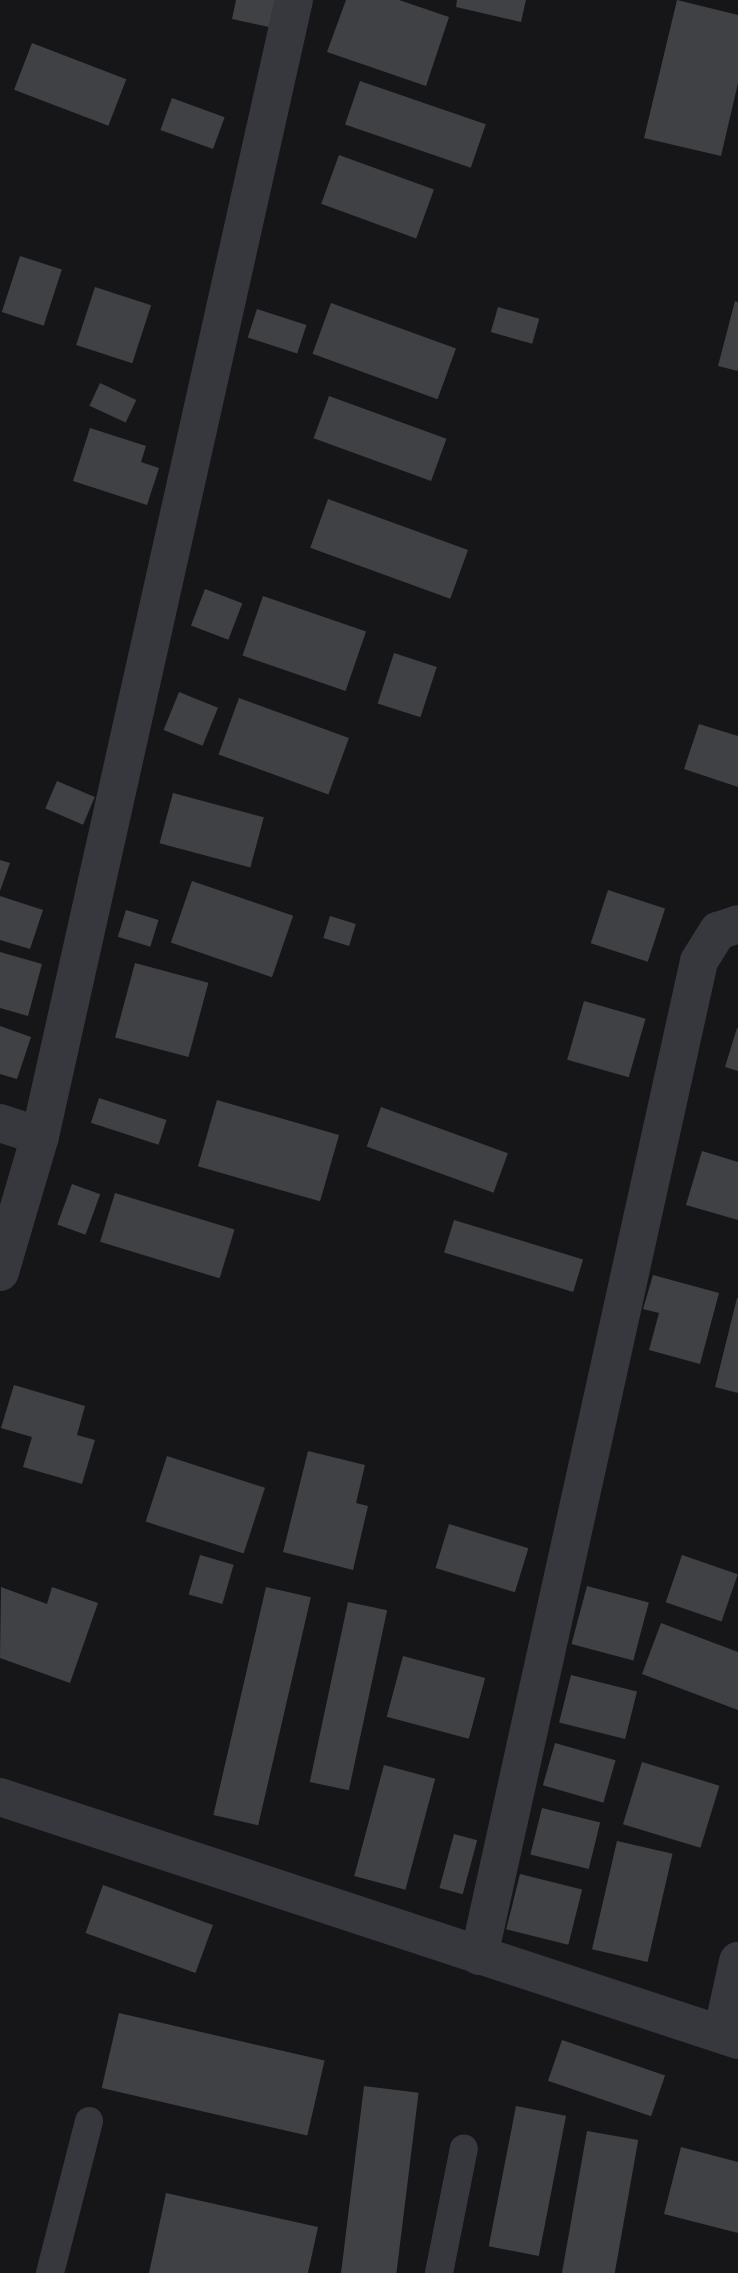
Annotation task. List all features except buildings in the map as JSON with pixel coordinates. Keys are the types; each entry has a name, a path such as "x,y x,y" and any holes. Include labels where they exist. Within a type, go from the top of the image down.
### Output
{"street":[{"path":"0,1272 40,1136 294,0"},
{"path":"479,1956 699,961 718,932 738,924"},
{"path":"0,1124 40,1136"},
{"path":"0,1797 730,2037 738,1961"}],"lane":[{"path":"50,2273 89,2121"},
{"path":"439,2273 464,2148"}]}
